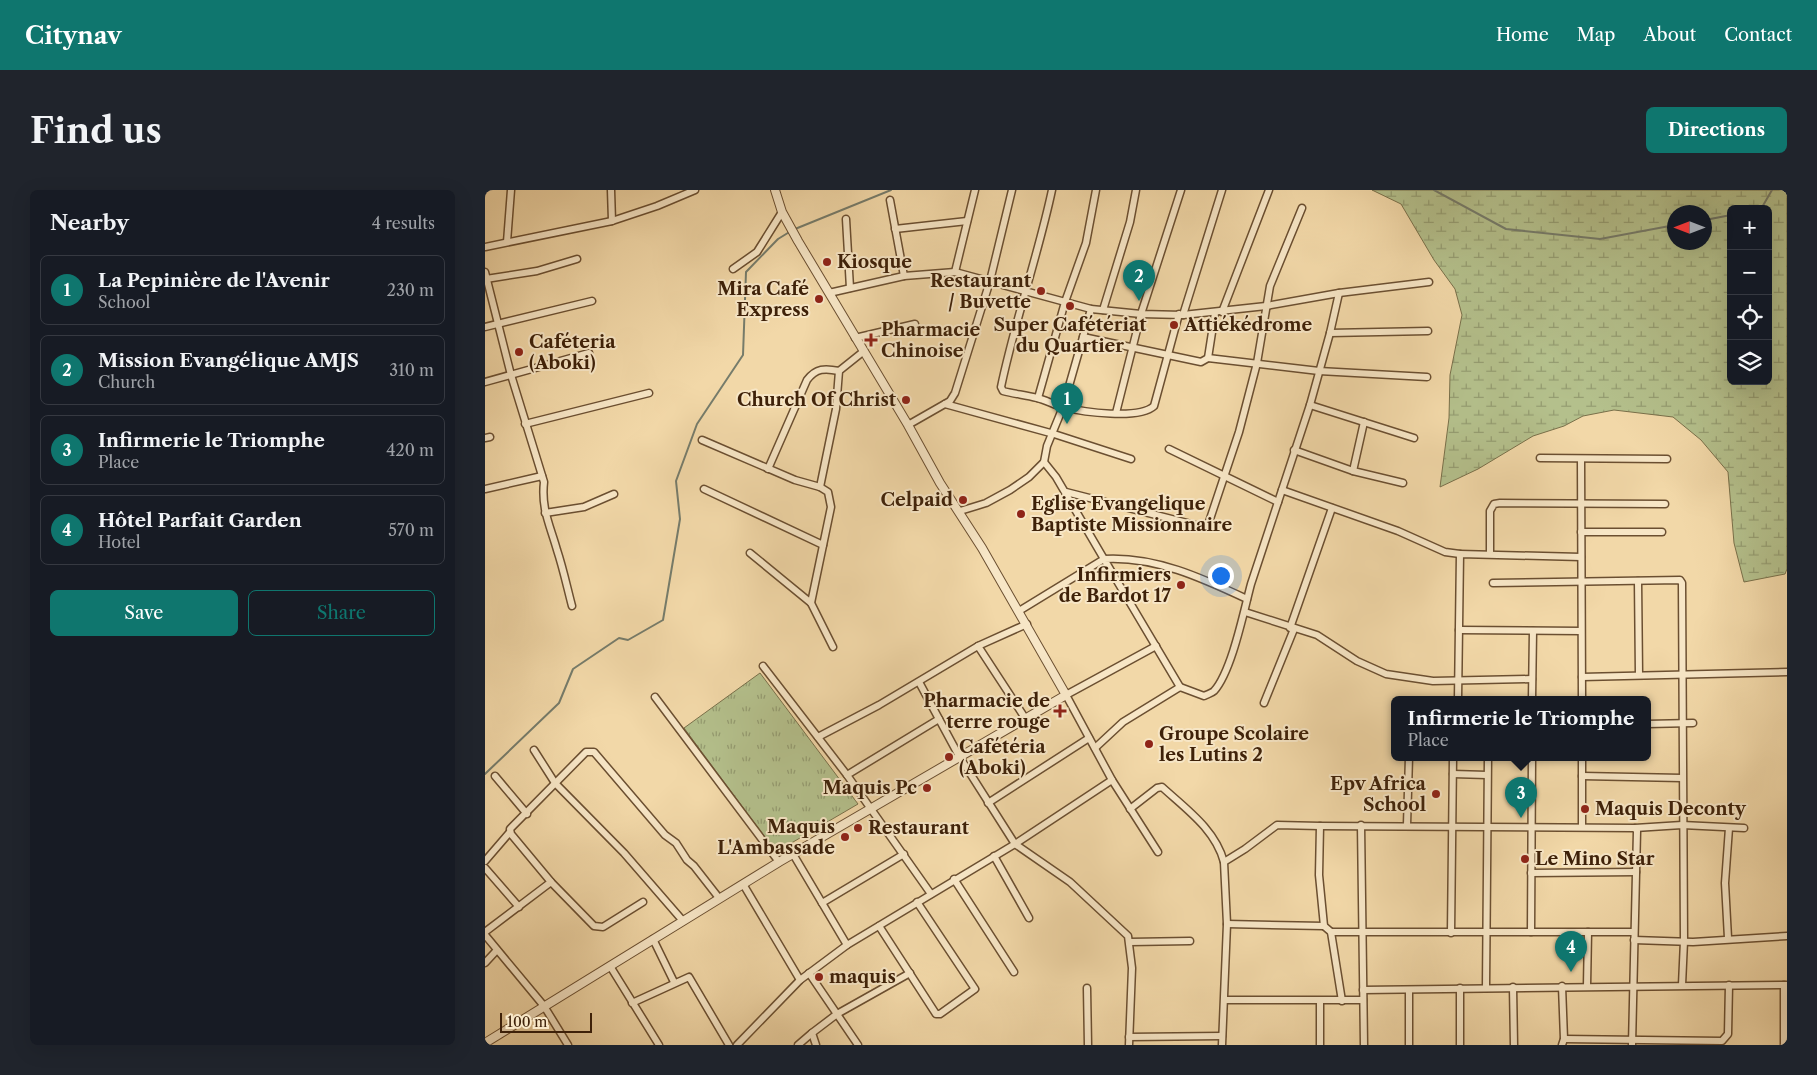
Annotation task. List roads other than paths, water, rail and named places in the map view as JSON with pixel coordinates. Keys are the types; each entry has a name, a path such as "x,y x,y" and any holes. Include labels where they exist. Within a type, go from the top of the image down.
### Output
{"street":[{"path":"507,242 511,190"},
{"path":"611,190 612,221"},
{"path":"485,247 612,221 657,206 695,190"},
{"path":"775,190 782,212 908,425 940,483 960,511 1027,624 1112,780 1158,852"},
{"path":"955,272 975,190"},
{"path":"908,425 945,404 955,393 990,281 1012,190"},
{"path":"1052,190 1001,387 1003,391 1038,398 1063,407 1117,413 1142,413 1154,406 1181,314 1222,190"},
{"path":"1038,398 1065,302 1086,243 1096,190"},
{"path":"1103,310 1130,222 1136,190"},
{"path":"1117,413 1141,314 1181,190"},
{"path":"1208,358 1219,312 1269,190"},
{"path":"890,200 904,276"},
{"path":"1065,492 1202,526 1209,522 1239,432 1257,364 1270,286 1302,208"},
{"path":"733,269 757,252 782,212"},
{"path":"846,219 849,288"},
{"path":"895,229 967,220"},
{"path":"572,606 545,513 542,496 544,482 511,375 486,275 537,271 577,259"},
{"path":"829,293 904,276 955,272 1091,309 1141,314 1181,314 1219,312 1266,306 1339,292 1429,282"},
{"path":"1044,462 1065,492 1181,686 1204,696 1213,692 1226,667 1245,612 1247,600 1294,450 1310,406 1330,334 1339,292"},
{"path":"485,327 592,301"},
{"path":"960,511 986,503 1010,490 1029,477 1044,462 1047,446 1054,434 1063,407 1091,309"},
{"path":"855,338 915,324"},
{"path":"1330,334 1429,330"},
{"path":"1083,337 1196,362 1201,362 1208,358 1319,371 1427,377"},
{"path":"768,469 807,380 820,369 839,371 864,350"},
{"path":"485,382 589,353"},
{"path":"820,487 837,409 839,371"},
{"path":"525,424 649,392"},
{"path":"945,404 1054,434 1131,459"},
{"path":"1310,406 1414,438"},
{"path":"1353,471 1364,422"},
{"path":"702,440 768,469 808,485 820,487 828,492 831,498 811,603"},
{"path":"1169,449 1278,502"},
{"path":"1294,450 1353,471 1403,483"},
{"path":"1540,458 1667,459"},
{"path":"1581,459 1582,696"},
{"path":"485,489 542,476"},
{"path":"704,489 823,545"},
{"path":"1282,490 1398,531 1445,552 1581,557"},
{"path":"545,513 584,507 614,494"},
{"path":"1490,554 1490,512 1494,504 1506,502 1665,504"},
{"path":"1264,703 1292,628 1332,508"},
{"path":"1581,532 1663,532"},
{"path":"750,552 811,603 833,647"},
{"path":"1458,696 1460,554"},
{"path":"1019,611 1104,559 1134,558 1172,568 1247,600"},
{"path":"1493,583 1680,580 1682,583 1684,941 1682,985"},
{"path":"1638,581 1639,676"},
{"path":"1245,612 1317,635 1357,661 1386,674 1420,680 1532,678"},
{"path":"818,737 919,682 978,646 1027,624"},
{"path":"1459,630 1581,631"},
{"path":"1532,696 1533,631"},
{"path":"978,646 1025,718"},
{"path":"485,1043 779,862 1066,694 1156,646"},
{"path":"763,666 873,808 931,894"},
{"path":"1582,677 1787,672"},
{"path":"919,682 959,756 1015,844 1070,882 1125,930 1130,942 1132,968 1129,1045"},
{"path":"1095,748 1123,722 1181,686"},
{"path":"655,697 779,862"},
{"path":"847,774 939,719"},
{"path":"1651,724 1693,723"},
{"path":"988,803 1089,738"},
{"path":"534,750 555,783 624,853 683,921"},
{"path":"485,861 555,783 586,752 595,752 665,835 676,843 687,860 695,866 719,898"},
{"path":"1407,825 1409,761"},
{"path":"1451,933 1453,761"},
{"path":"1486,987 1487,761"},
{"path":"1531,932 1532,761"},
{"path":"1581,827 1582,761"},
{"path":"1453,774 1487,775"},
{"path":"495,776 527,814"},
{"path":"1582,776 1683,778"},
{"path":"737,1045 800,980 847,945 1015,844 1112,780"},
{"path":"1130,809 1157,788 1162,787 1207,829 1216,840 1224,862 1227,924 1222,1045"},
{"path":"1224,862 1277,825 1635,828 1682,825 1744,828"},
{"path":"1361,825 1364,933 1364,1045"},
{"path":"1320,826 1319,879 1324,926"},
{"path":"1632,1042 1636,872 1635,828"},
{"path":"1728,938 1725,883 1729,828"},
{"path":"510,832 551,882 598,928 643,902"},
{"path":"793,854 847,945"},
{"path":"822,903 904,854"},
{"path":"994,856 1029,918"},
{"path":"485,868 519,907"},
{"path":"1531,873 1636,872"},
{"path":"954,879 1014,972"},
{"path":"551,882 485,934 544,1006 568,1045"},
{"path":"743,884 800,980"},
{"path":"879,926 938,1015 974,991 917,902"},
{"path":"1227,924 1324,926 1331,932 1364,933 1634,932"},
{"path":"1331,932 1342,1001"},
{"path":"1587,986 1589,932"},
{"path":"1634,940 1684,941 1787,936"},
{"path":"653,939 674,982"},
{"path":"1130,942 1190,941"},
{"path":"485,963 497,950"},
{"path":"609,966 659,1045"},
{"path":"809,973 857,1045"},
{"path":"798,1045 837,1014 911,973"},
{"path":"632,1003 674,982 689,977 729,1045"},
{"path":"1363,990 1786,984 1785,1042"},
{"path":"1562,986 1563,1042 1632,1042 1722,1041 1728,1034 1729,985"},
{"path":"1513,987 1514,1045"},
{"path":"1087,988 1088,1045"},
{"path":"1460,988 1460,1045"},
{"path":"1409,990 1409,1045"},
{"path":"1225,1000 1320,1002 1363,1000"},
{"path":"1320,1002 1320,1045"},
{"path":"812,1033 816,1045"},
{"path":"1129,1037 1222,1036"}],"waterway":[{"path":"795,229 891,190"},
{"path":"1434,190 1506,229 1600,239 1667,226"},
{"path":"1763,205 1772,190"},
{"path":"1712,219 1727,216"},
{"path":"485,774 559,703 573,669 619,638 628,640 663,620 680,519 676,481 697,424 743,355 746,272 778,239 791,231"}],"place":[{"name":"Kiosque","path":"827,262"},
{"name":"Restaurant / Buvette","path":"1041,291"},
{"name":"Mira Café Express","path":"819,299"},
{"name":"Mission Evangélique AMJS","path":"1139,301"},
{"name":"Super Cafétériat du Quartier","path":"1070,306"},
{"name":"Attiékédrome","path":"1174,325"},
{"name":"Pharmacie Chinoise","path":"871,340"},
{"name":"Caféteria (Aboki)","path":"519,352"},
{"name":"Church Of Christ","path":"906,400"},
{"name":"La Pepinière de l'Avenir","path":"1067,424"},
{"name":"Celpaid","path":"963,500"},
{"name":"Eglise Evangelique Baptiste Missionnaire","path":"1021,514"},
{"name":"Infirmiers de Bardot 17","path":"1181,585"},
{"name":"Pharmacie de terre rouge","path":"1060,711"},
{"name":"Groupe Scolaire les Lutins 2","path":"1149,744"},
{"name":"Cafétéria (Aboki)","path":"949,757"},
{"name":"Maquis Pc","path":"927,788"},
{"name":"Epv Africa School","path":"1436,794"},
{"name":"Maquis Deconty","path":"1585,809"},
{"name":"Infirmerie le Triomphe","path":"1521,818"},
{"name":"Restaurant","path":"858,828"},
{"name":"Maquis L'Ambassade","path":"845,837"},
{"name":"Le Mino Star","path":"1525,859"},
{"name":"Hôtel Parfait Garden","path":"1571,972"},
{"name":"maquis","path":"819,977"}]}
